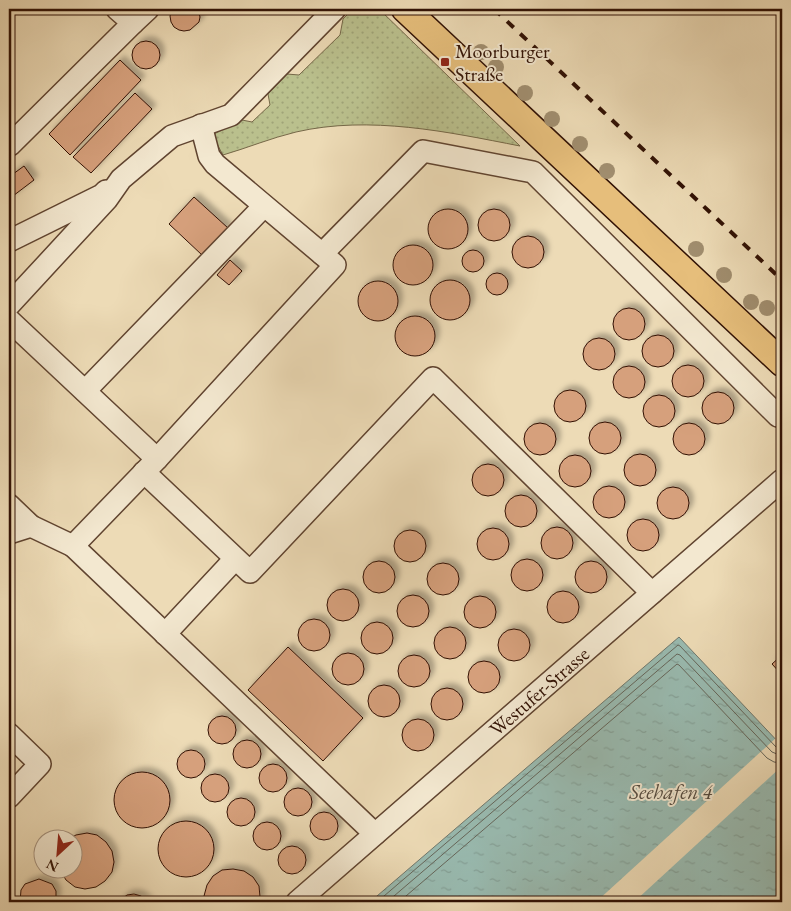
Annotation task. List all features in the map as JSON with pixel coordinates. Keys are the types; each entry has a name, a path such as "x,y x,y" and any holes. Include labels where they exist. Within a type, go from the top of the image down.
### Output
{"main road":[{"path":"405,9 782,363"}],"lane":[{"path":"117,9 133,24"},
{"path":"9,145 148,9"},
{"path":"9,241 102,195 172,136 231,115 335,9"},
{"path":"73,546 150,466 335,266 215,164 209,156 201,125"},
{"path":"322,254 423,151 533,172 778,416"},
{"path":"9,305 107,199 121,179"},
{"path":"85,392 264,206"},
{"path":"9,320 85,392 235,559 250,572 433,378 652,593"},
{"name":"Westufer-Strasse","path":"297,902 782,480"},
{"path":"9,505 30,526 73,546 375,834"},
{"path":"9,533 30,526"},
{"path":"165,634 235,559"},
{"path":"9,734 40,764 9,798"}],"green space":[{"path":"353,9 379,9 520,146 409,127 352,125 296,132 223,155 212,135 242,120 252,122 270,105 268,94 287,74 299,75 340,35 343,19"}],"water":[{"name":"Seehafen 4","path":"679,637 782,746 782,902 370,902"}],"pier":[{"path":"777,737 782,743 782,766 634,902 596,902"}],"building":[{"path":"172,9 198,9 199,22 190,30 179,30 171,22"},
{"path":"146,41 156,45 160,55 156,65 146,69 136,65 132,55 136,45"},
{"path":"120,60 141,80 70,155 49,134"},
{"path":"135,93 152,109 91,173 73,157"},
{"path":"24,166 34,180 9,199 9,177"},
{"path":"194,197 228,228 202,255 169,224"},
{"path":"452,209 459,212 465,218 468,229 467,237 459,246 452,249 444,249 437,246 429,237 428,225 431,218 440,210"},
{"path":"494,209 505,214 510,225 505,236 494,241 483,236 478,225 483,214"},
{"path":"528,236 539,241 544,252 539,263 528,268 517,263 512,252 517,241"},
{"path":"417,245 424,248 430,254 433,265 432,273 424,282 417,285 409,285 402,282 394,273 393,261 396,254 405,246"},
{"path":"473,250 481,253 484,261 481,269 473,272 465,269 462,261 465,253"},
{"path":"230,260 242,271 229,285 217,275"},
{"path":"497,273 505,276 508,284 505,292 497,295 489,292 486,284 489,276"},
{"path":"454,280 461,283 467,289 470,300 469,308 461,317 454,320 446,320 439,317 431,308 430,296 433,289 442,281"},
{"path":"382,281 389,284 395,290 398,301 397,309 389,318 382,321 374,321 367,318 359,309 358,297 361,290 370,282"},
{"path":"629,308 640,313 645,324 640,335 629,340 618,335 613,324 618,313"},
{"path":"419,316 426,319 432,325 435,336 434,344 426,353 419,356 411,356 404,353 396,344 395,332 398,325 407,317"},
{"path":"658,335 669,340 674,351 669,362 658,367 647,362 642,351 647,340"},
{"path":"599,338 610,343 615,354 610,365 599,370 588,365 583,354 588,343"},
{"path":"688,365 699,370 704,381 699,392 688,397 677,392 672,381 677,370"},
{"path":"629,366 640,371 645,382 640,393 629,398 618,393 613,382 618,371"},
{"path":"570,390 581,395 586,406 581,417 570,422 559,417 554,406 559,395"},
{"path":"718,392 729,397 734,408 729,419 718,424 707,419 702,408 707,397"},
{"path":"659,395 670,400 675,411 670,422 659,427 648,422 643,411 648,400"},
{"path":"605,422 616,427 621,438 616,449 605,454 594,449 589,438 594,427"},
{"path":"540,423 551,428 556,439 551,450 540,455 529,450 524,439 529,428"},
{"path":"689,423 700,428 705,439 700,450 689,455 678,450 673,439 678,428"},
{"path":"640,454 651,459 656,470 651,481 640,486 629,481 624,470 629,459"},
{"path":"575,455 586,460 591,471 586,482 575,487 564,482 559,471 564,460"},
{"path":"488,464 499,469 504,480 499,491 488,496 477,491 472,480 477,469"},
{"path":"609,486 620,491 625,502 620,513 609,518 598,513 593,502 598,491"},
{"path":"673,487 684,492 689,503 684,514 673,519 662,514 657,503 662,492"},
{"path":"521,495 532,500 537,511 532,522 521,527 510,522 505,511 510,500"},
{"path":"643,519 654,524 659,535 654,546 643,551 632,546 627,535 632,524"},
{"path":"557,527 568,532 573,543 568,554 557,559 546,554 541,543 546,532"},
{"path":"493,528 504,533 509,544 504,555 493,560 482,555 477,544 482,533"},
{"path":"410,530 421,535 426,546 421,557 410,562 399,557 394,546 399,535"},
{"path":"527,559 538,564 543,575 538,586 527,591 516,586 511,575 516,564"},
{"path":"379,561 390,566 395,577 390,588 379,593 368,588 363,577 368,566"},
{"path":"591,561 602,566 607,577 602,588 591,593 580,588 575,577 580,566"},
{"path":"443,563 454,568 459,579 454,590 443,595 432,590 427,579 432,568"},
{"path":"343,589 354,594 359,605 354,616 343,621 332,616 327,605 332,594"},
{"path":"563,591 574,596 579,607 574,618 563,623 552,618 547,607 552,596"},
{"path":"413,595 424,600 429,611 424,622 413,627 402,622 397,611 402,600"},
{"path":"480,596 491,601 496,612 491,623 480,628 469,623 464,612 469,601"},
{"path":"314,619 325,624 330,635 325,646 314,651 303,646 298,635 303,624"},
{"path":"377,622 388,627 393,638 388,649 377,654 366,649 361,638 366,627"},
{"path":"450,627 461,632 466,643 461,654 450,659 439,654 434,643 439,632"},
{"path":"514,629 525,634 530,645 525,656 514,661 503,656 498,645 503,634"},
{"path":"288,647 363,718 323,761 248,690"},
{"path":"348,653 359,658 364,669 359,680 348,685 337,680 332,669 337,658"},
{"path":"414,655 425,660 430,671 425,682 414,687 403,682 398,671 403,660"},
{"path":"782,655 782,675 772,664"},
{"path":"484,661 495,666 500,677 495,688 484,693 473,688 468,677 473,666"},
{"path":"384,685 395,690 400,701 395,712 384,717 373,712 368,701 373,690"},
{"path":"447,688 458,693 463,704 458,715 447,720 436,715 431,704 436,693"},
{"path":"222,716 232,720 236,730 232,740 222,744 212,740 208,730 212,720"},
{"path":"418,719 429,724 434,735 429,746 418,751 407,746 402,735 407,724"},
{"path":"247,740 257,744 261,754 257,764 247,768 237,764 233,754 237,744"},
{"path":"191,750 201,754 205,764 201,774 191,778 181,774 177,764 181,754"},
{"path":"273,764 283,768 287,778 283,788 273,792 263,788 259,778 263,768"},
{"path":"142,772 153,774 162,780 168,789 170,800 168,811 162,820 153,826 142,828 131,826 122,820 116,811 114,800 116,789 122,780 131,774"},
{"path":"215,774 225,778 229,788 225,798 215,802 205,798 201,788 205,778"},
{"path":"298,788 308,792 312,802 308,812 298,816 288,812 284,802 288,792"},
{"path":"241,798 251,802 255,812 251,822 241,826 231,822 227,812 231,802"},
{"path":"324,812 334,816 338,826 334,836 324,840 314,836 310,826 314,816"},
{"path":"186,821 197,823 206,829 212,838 214,849 212,860 206,869 197,875 186,877 175,875 166,869 160,860 158,849 160,838 166,829 175,823"},
{"path":"267,822 277,826 281,836 277,846 267,850 257,846 253,836 257,826"},
{"path":"82,834 97,835 106,842 112,851 114,862 112,872 105,881 96,887 85,889 75,887 65,878 82,878"},
{"path":"292,846 302,850 306,860 302,870 292,874 282,870 278,860 282,850"},
{"path":"222,870 244,871 253,877 259,886 259,902 205,902 204,896 207,885 213,876"},
{"path":"39,879 52,884 56,891 56,902 20,902 21,890 25,884"},
{"path":"127,895 141,896 149,902 118,902"}],"railway":[{"path":"494,9 782,280"}],"place":[{"name":"Moorburger Straße","path":"445,62"}]}
